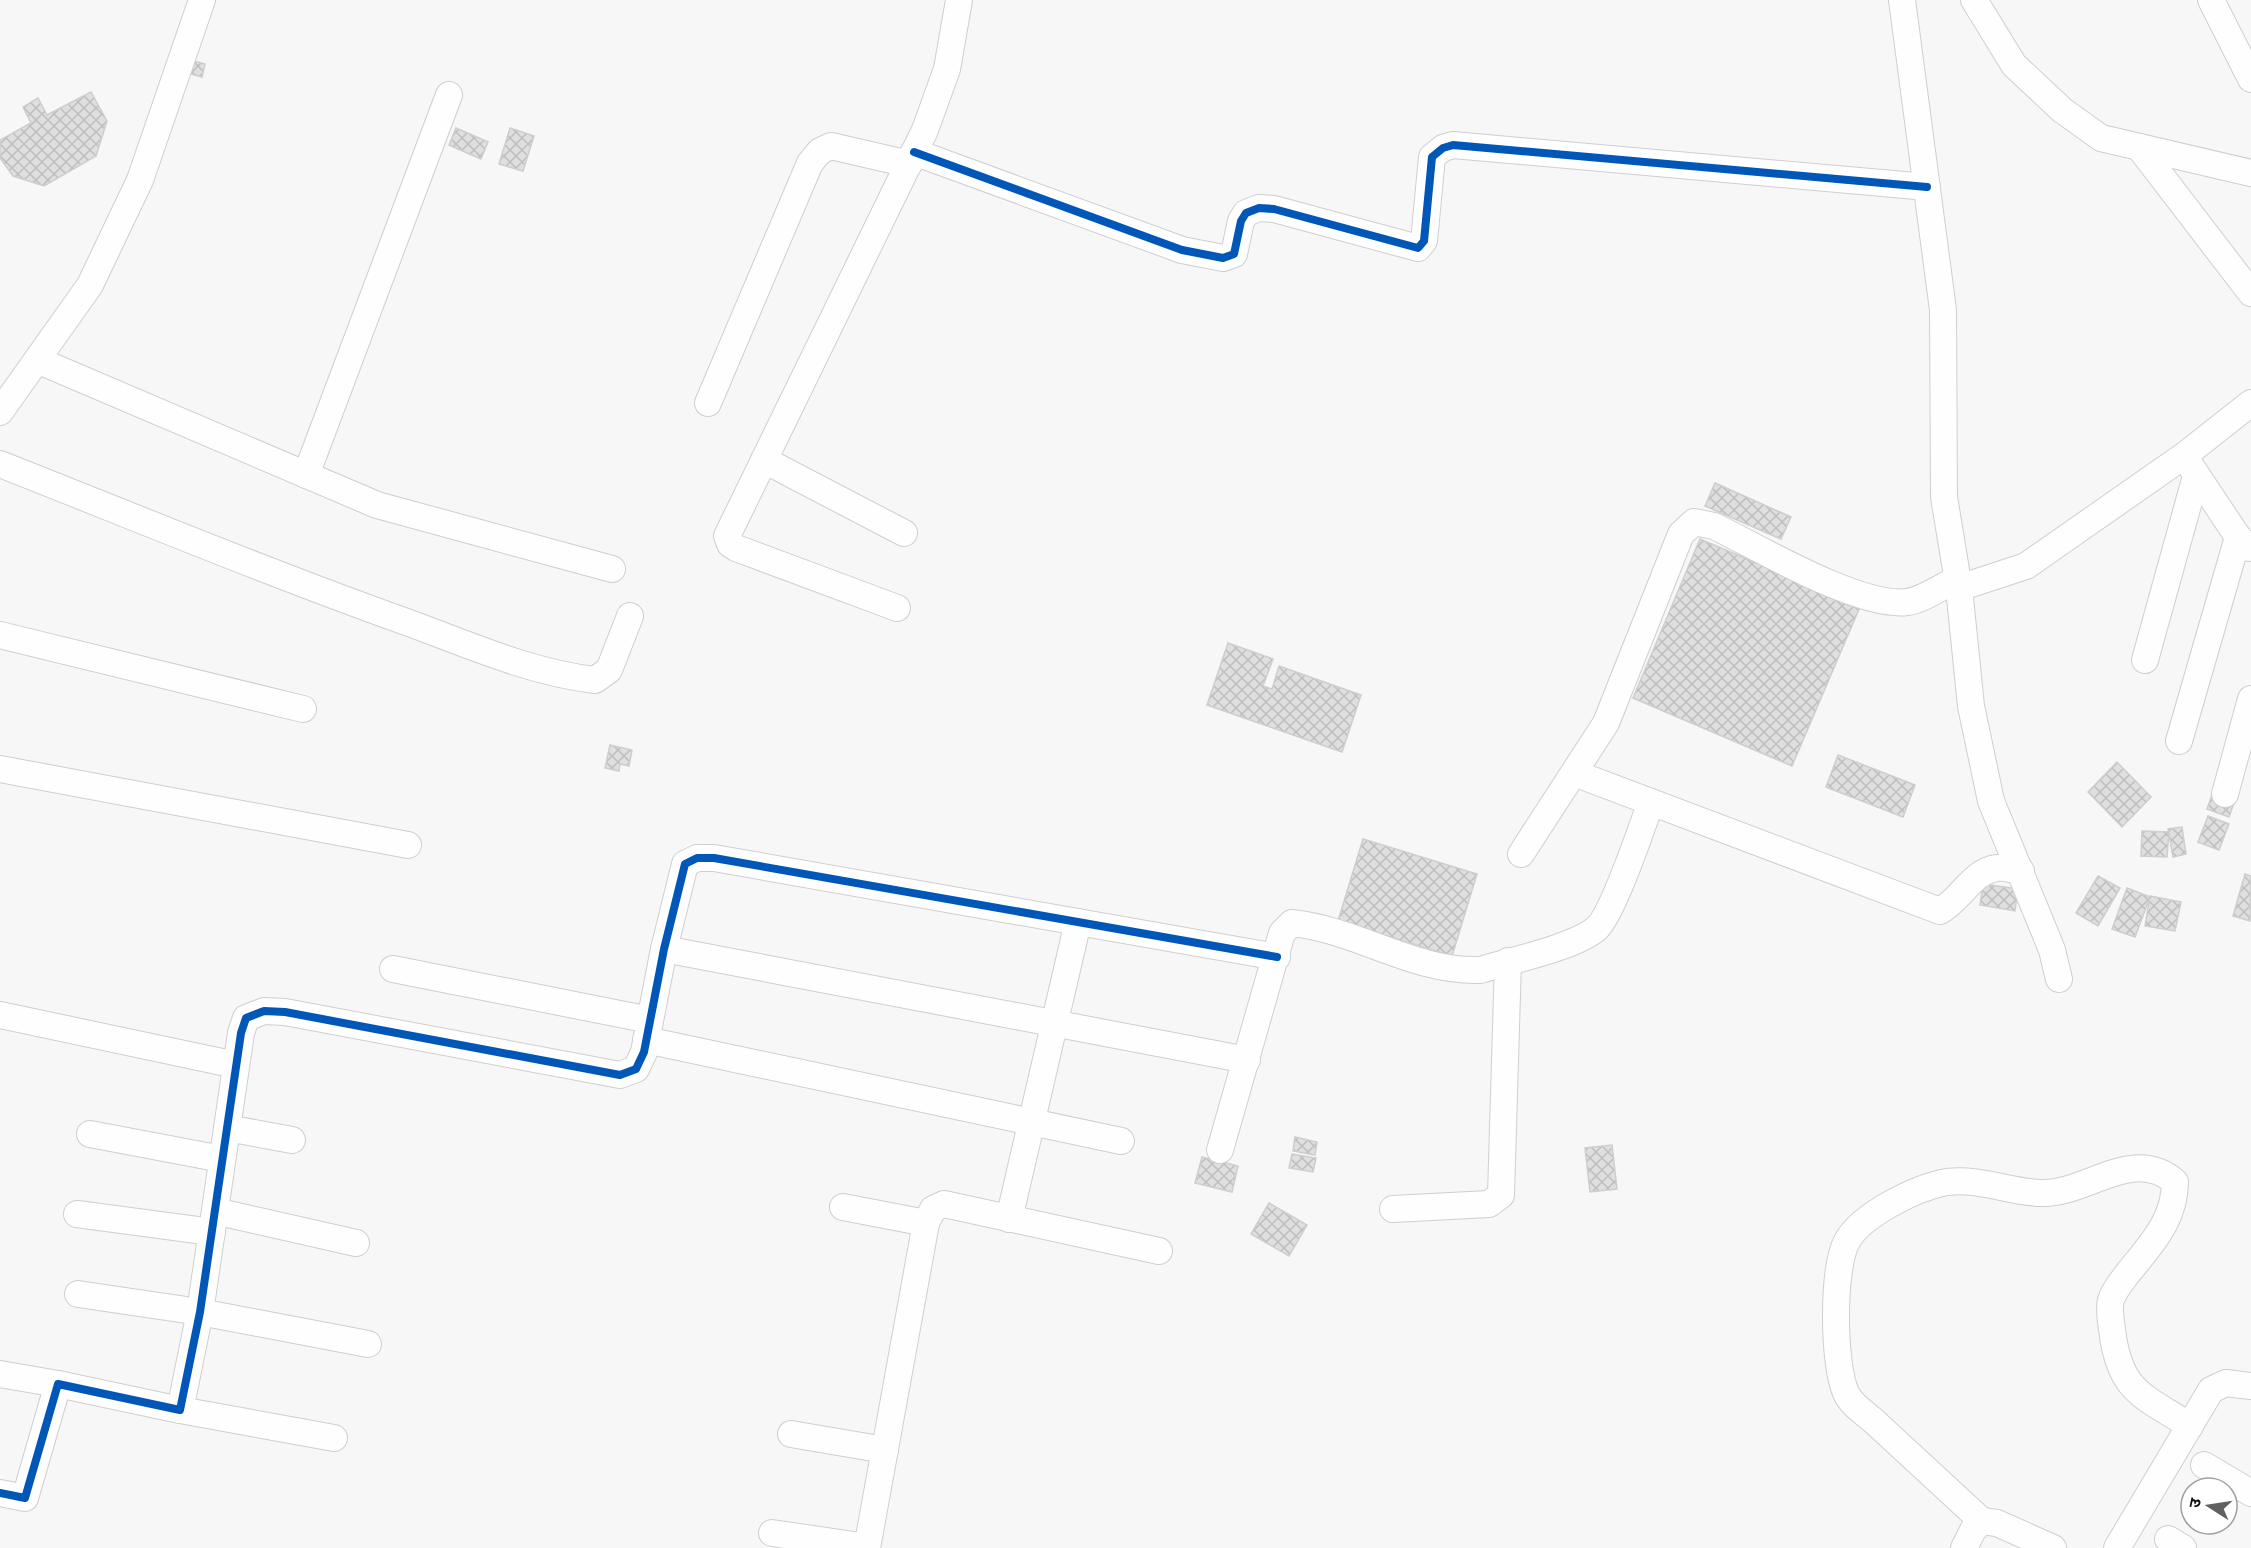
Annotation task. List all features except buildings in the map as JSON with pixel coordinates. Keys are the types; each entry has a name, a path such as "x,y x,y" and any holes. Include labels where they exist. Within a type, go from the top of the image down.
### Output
{"street":[{"path":"0,412 90,285 140,180 202,0"},
{"path":"897,608 730,544 727,536 911,158 940,93 959,0"},
{"path":"1902,0 1943,310 1944,497 1958,584 1971,706 1991,801 2052,950 2059,979"},
{"path":"1974,0 2014,65 2062,110 2101,138 2251,173"},
{"path":"2211,0 2251,79"},
{"path":"306,475 449,95"},
{"path":"708,403 810,163 820,151 831,146 911,158 1182,250 1223,258 1234,254 1241,221 1246,213 1260,208 1274,209 1418,248 1424,241 1432,157 1443,148 1453,145 1927,187"},
{"path":"2139,147 2251,293"},
{"path":"37,360 377,505 612,568"},
{"path":"1521,854 1606,723 1681,534 1694,522 1714,526 1857,595 1886,602 1909,602 1958,584 2026,566 2190,466 2251,403"},
{"path":"764,460 904,533"},
{"path":"0,464 382,614 507,658 579,678 595,680 609,670 630,616"},
{"path":"2179,741 2244,544 2190,466"},
{"path":"2145,660 2190,466"},
{"path":"0,635 303,709"},
{"path":"2224,794 2251,699"},
{"path":"0,769 408,845"},
{"path":"1574,773 1940,910 1949,906 1980,874 1997,868 2021,871"},
{"path":"1220,1150 1282,933 1292,923 1317,926 1441,969 1480,970 1583,938 1599,927 1612,903 1652,802"},
{"path":"180,1410 200,1312 226,1128 241,1033 246,1018 264,1011 285,1012 620,1075 636,1069 648,1030 685,864 697,858 726,860 1277,957"},
{"path":"1009,1219 1052,1023 1077,922"},
{"path":"664,950 1247,1060"},
{"path":"1393,1209 1489,1204 1501,1195 1508,961"},
{"path":"393,969 1030,1122 1120,1141"},
{"path":"0,1015 236,1065"},
{"path":"226,1128 292,1140"},
{"path":"90,1134 222,1159"},
{"path":"2053,1548 1997,1523 1982,1521 1846,1395 1836,1354 1838,1280 1847,1241 1874,1212 1945,1182 1976,1180 2042,1193 2125,1169 2146,1168 2167,1175 2175,1182 2175,1199 2166,1225 2119,1285 2111,1301 2111,1319 2122,1374 2132,1388 2190,1426"},
{"path":"772,1533 867,1547 926,1224 933,1209 944,1204 1159,1251"},
{"path":"843,1207 926,1224"},
{"path":"77,1214 213,1221 356,1244"},
{"path":"78,1294 200,1312 368,1344"},
{"path":"0,1374 334,1438"},
{"path":"2117,1548 2211,1390 2226,1383 2251,1386"},
{"path":"0,1493 25,1498 58,1384"},
{"path":"791,1434 885,1450"},
{"path":"2204,1465 2251,1493"},
{"path":"1964,1548 1973,1530 1982,1521"}],"cycle path":[{"path":"914,152 1182,250 1223,258 1234,254 1241,221 1246,213 1259,208 1274,209 1418,248 1424,241 1432,157 1443,148 1453,145 1927,187"},
{"path":"0,1493 25,1498 58,1384 180,1410 200,1312 241,1033 246,1018 264,1011 285,1012 620,1075 636,1069 644,1052 664,949 685,864 697,858 714,858 1277,957"}]}
